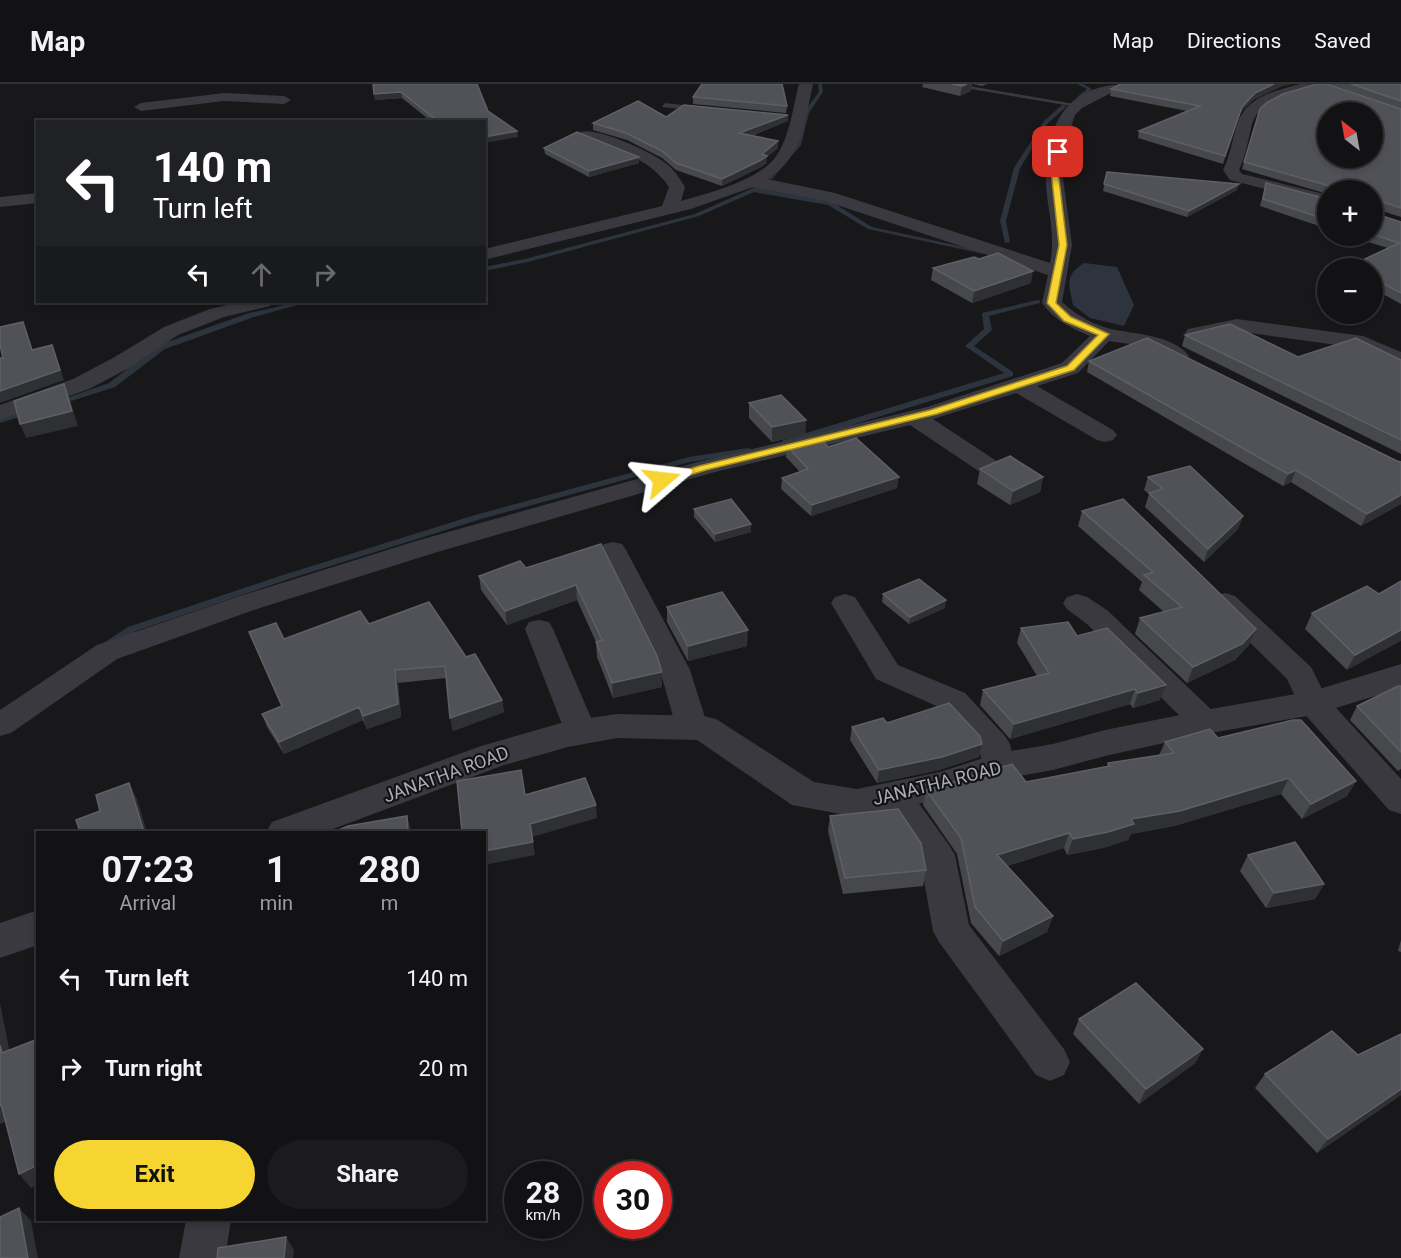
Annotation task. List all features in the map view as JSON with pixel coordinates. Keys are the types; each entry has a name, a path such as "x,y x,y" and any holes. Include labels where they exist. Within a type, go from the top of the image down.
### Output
{"street":[{"path":"486,255 670,209 750,181 781,161 795,130 791,118 806,84"},
{"path":"1121,84 1101,91 1068,113 1054,171 1063,245 1052,303 1068,319 1104,334 1151,342 1193,364"},
{"path":"1317,197 1236,177 1231,170 1250,111 1257,104 1318,85"},
{"path":"138,120 143,101 224,97 284,100"},
{"path":"586,135 648,159 660,167 672,178 677,187 670,209"},
{"path":"750,181 829,197 1058,272"},
{"path":"0,202 36,198"},
{"path":"0,413 81,384 121,363 171,331 217,313 259,303"},
{"path":"1151,342 1237,325 1363,342 1401,360"},
{"path":"0,725 107,652 247,603 425,547 703,468 914,417 1017,385 1070,368 1104,334"},
{"path":"1017,385 1105,435"},
{"path":"914,417 989,468"},
{"path":"613,550 675,670 692,727"},
{"path":"1205,583 1300,674 1313,703 1401,801"},
{"path":"845,603 887,672 954,701 994,744 999,766"},
{"path":"1077,603 1097,616 1204,722"},
{"path":"539,628 581,732"},
{"name":"JANATHA ROAD","path":"288,831 494,755 581,732 617,726 704,728 805,795 858,803 941,785 999,766 1053,758 1105,743 1204,722 1313,703 1368,688 1401,675"},
{"path":"895,795 937,855 952,931 1050,1062"},
{"path":"0,941 36,928"},
{"path":"202,1258 209,1221"}],"lane":[{"path":"944,84 1077,105"},
{"path":"665,105 707,110"}],"shaded area":[{"path":"1084,263 1117,267 1134,305 1124,326 1090,318 1073,305 1069,286 1071,276"}],"building":[{"path":"373,84 477,84 488,111 517,131 486,137 486,120 436,120 401,92 374,94"},
{"path":"702,84 782,84 787,106 693,97"},
{"path":"1121,84 1274,84 1255,93 1242,107 1225,156 1139,131 1200,106 1111,89"},
{"path":"1317,84 1327,84 1380,102 1317,102 1317,168 1383,168 1383,103 1401,109 1401,208 1383,202 1383,180 1317,180 1317,183 1244,162 1260,109 1283,94"},
{"path":"1351,84 1401,84 1401,101"},
{"path":"638,101 666,117 684,105 788,115 739,133 778,141 762,154 767,156 722,179 676,163 662,151 626,133 593,123"},
{"path":"577,132 639,157 589,171 544,148"},
{"path":"1107,172 1239,184 1189,211 1104,184"},
{"path":"1266,183 1317,196 1317,216 1263,199"},
{"path":"1383,216 1401,222 1401,293 1383,284 1383,258 1367,258 1399,243 1383,238"},
{"path":"998,253 1033,271 974,291 933,268 974,257 979,259"},
{"path":"23,322 32,350 52,345 60,370 0,391 0,358 3,358 0,327"},
{"path":"1230,324 1298,357 1356,338 1401,360 1401,440 1185,335"},
{"path":"1147,338 1401,462 1401,495 1367,514 1296,470 1288,474 1089,361"},
{"path":"64,384 72,411 20,424 14,401"},
{"path":"781,395 806,420 772,427 749,403"},
{"path":"820,438 828,447 856,438 899,477 812,505 782,478 808,469 787,446"},
{"path":"1010,456 1043,477 1013,491 980,469"},
{"path":"1190,466 1243,516 1208,549 1149,493 1163,489 1148,477"},
{"path":"731,499 751,524 715,534 694,509"},
{"path":"1123,499 1256,629 1242,644 1193,667 1140,618 1182,607 1144,575 1153,572 1082,511"},
{"path":"601,544 657,656 662,672 612,683 596,642 602,640 576,585 505,611 479,576 520,561 526,568"},
{"path":"919,579 946,600 910,617 883,594"},
{"path":"1401,581 1401,630 1355,655 1312,613 1367,586 1379,594"},
{"path":"722,592 748,630 688,646 667,607"},
{"path":"429,602 466,657 475,654 502,700 450,718 445,666 395,670 398,704 363,716 359,707 279,742 262,714 282,706 249,632 276,623 284,639 360,611 369,624"},
{"path":"1068,622 1077,636 1107,628 1166,685 1138,693 1135,689 1014,724 983,690 1049,673 1021,628"},
{"path":"1401,686 1401,752 1357,706"},
{"path":"949,703 980,736 982,744 942,757 879,770 852,727 883,718 887,723"},
{"path":"1301,720 1356,781 1311,804 1289,778 1180,811 1131,819 1134,824 1108,832 1073,839 1069,833 997,855 1053,916 1003,941 975,907 961,838 926,790 1012,764 1026,782 1110,766 1108,763 1174,753 1165,742 1210,729 1218,738"},
{"path":"521,770 525,795 585,778 596,805 530,824 533,842 486,851 486,831 462,831 457,781"},
{"path":"129,783 144,831 80,831 76,820 100,811 96,795"},
{"path":"898,809 921,843 926,870 845,878 830,816"},
{"path":"407,816 408,831 336,831 348,826"},
{"path":"1295,842 1324,884 1274,893 1248,855"},
{"path":"1136,983 1203,1049 1146,1089 1079,1019"},
{"path":"1332,1031 1358,1055 1401,1034 1401,1089 1328,1139 1265,1074"},
{"path":"35,1040 36,1166 19,1174 0,1105 0,1045 2,1053"},
{"path":"19,1208 28,1258 0,1258 0,1217"},
{"path":"286,1237 284,1258 217,1258 218,1248"}],"waterway":[{"path":"770,178 798,145 806,113 821,92 820,84"},
{"path":"1079,84 1090,89 1079,98"},
{"path":"1007,242 1003,221 1017,168 1046,122 1064,106"},
{"path":"486,269 526,261 697,215 755,189"},
{"path":"753,190 830,203 870,228 984,252"},
{"path":"786,442 1010,374 969,346 988,330 985,315 1038,302"},
{"path":"56,403 112,385 162,347 252,315 301,303"},
{"path":"0,421 29,411"},
{"path":"104,646 132,629 286,577 478,517 689,460 748,451"}],"route":[{"path":"662,480 934,412 1070,368 1104,334 1068,319 1052,303 1063,245 1054,171 1058,152"}]}
